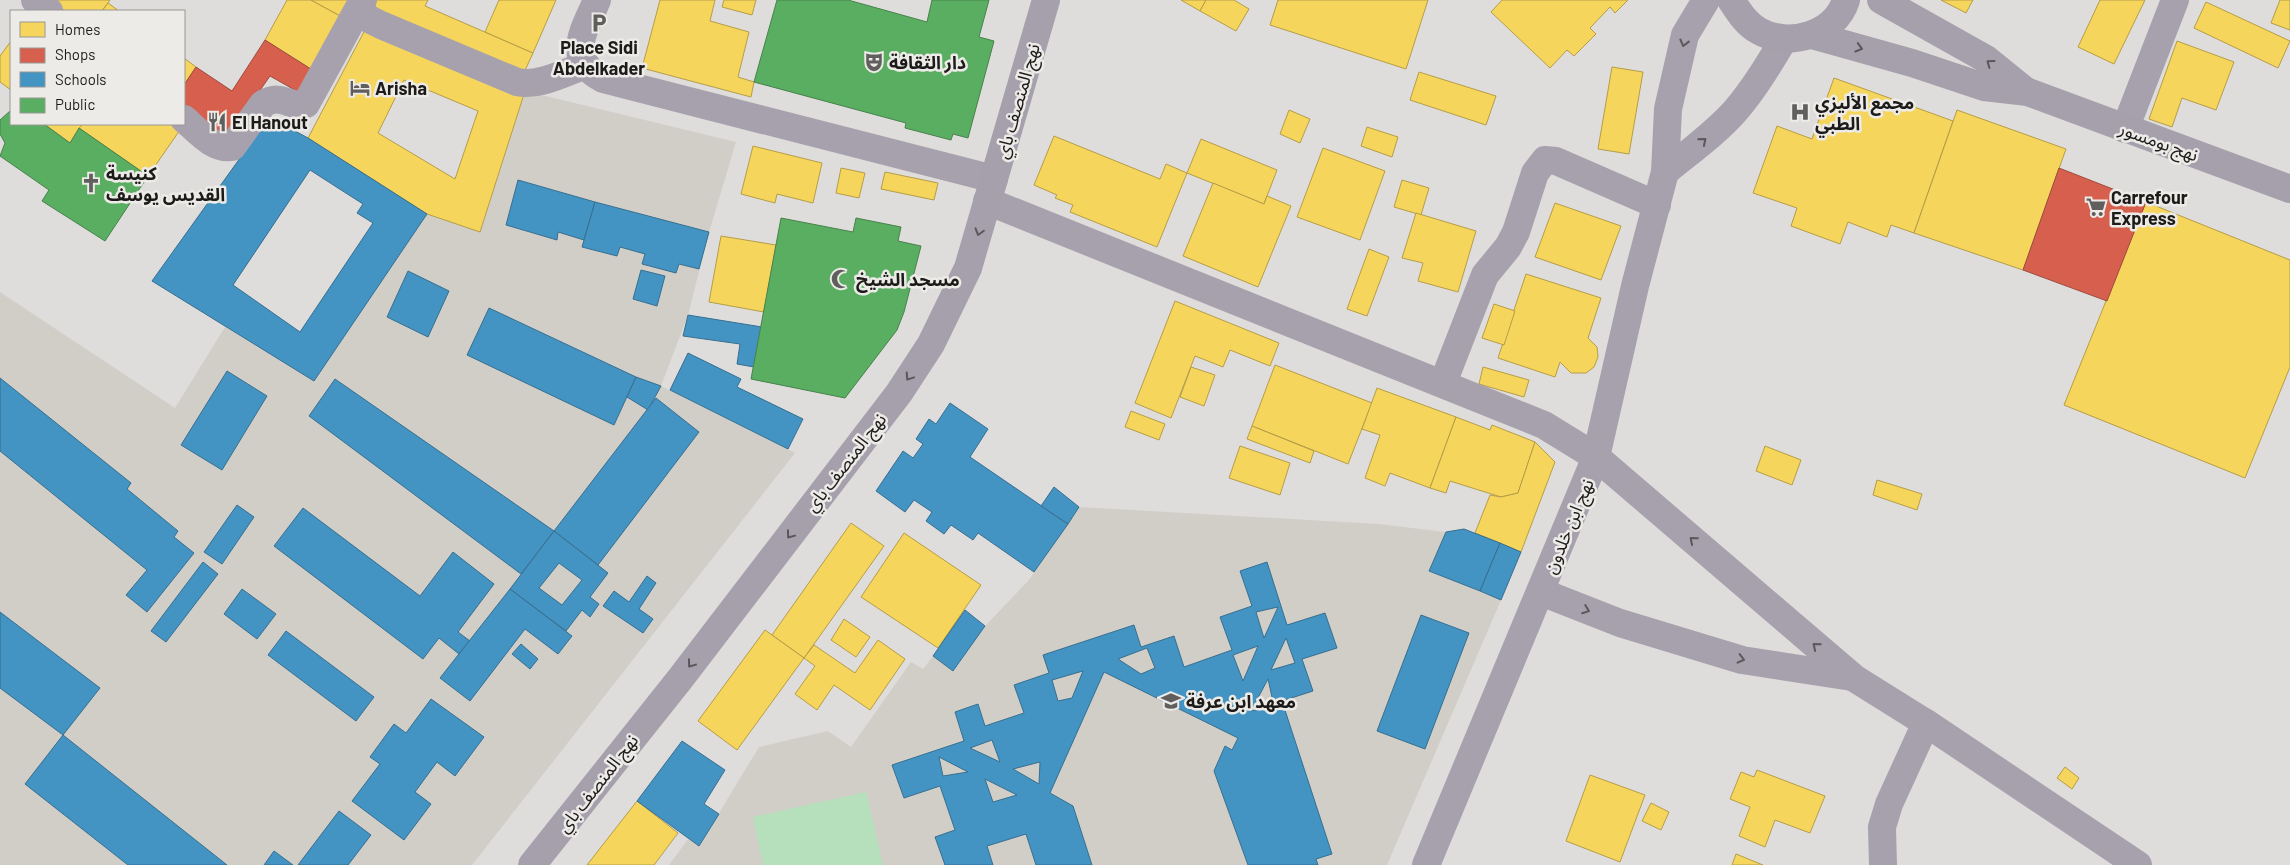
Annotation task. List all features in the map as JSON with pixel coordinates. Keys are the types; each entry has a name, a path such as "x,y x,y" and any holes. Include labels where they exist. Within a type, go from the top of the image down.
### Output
{"main road":[{"name":"نهج المنصف باي","path":"532,865 680,679 898,393 931,344 968,268 1046,0"},
{"name":"نهج بومسور","path":"1731,0 1742,18 1759,32 1784,40 1812,35 1831,23 1844,6 1846,0"},
{"name":"نهج بومسور","path":"1881,0 1986,59 2028,92"},
{"name":"نهج بومسور","path":"1812,35 1912,63 1984,86 2028,92 2125,130 2290,188"}],"street":[{"path":"35,0 48,10"},
{"path":"597,0 579,43 580,55 586,65 594,74 603,79 991,190 1544,425 1596,457 1854,678 1926,723 2138,865"},
{"name":"نهج ابن خلدون","path":"1426,865 1596,457 1635,286 1665,172 1668,109 1685,36 1706,0"},
{"path":"2125,130 2175,0"},
{"path":"361,5 369,19 381,25 517,82 525,84 536,82 586,65"},
{"path":"185,120 215,144 224,149 232,148 263,104 279,98 302,105 306,104 361,5"},
{"path":"1665,172 1736,111 1784,40"},
{"path":"1443,383 1485,275 1508,247 1516,232 1535,174 1545,160 1556,161 1657,205"},
{"path":"1540,592 1620,623 1742,660 1854,678"},
{"path":"1882,865 1882,827 1889,804 1926,723"}],"shaded area":[{"path":"525,91 736,142 709,232 688,315 661,386 795,453 472,865 0,865 0,292 175,408 225,327 314,381 427,214 480,232"},
{"name":"معهد ابن عرفة","path":"1079,507 1378,524 1446,532 1429,571 1501,600 1387,865 669,865 688,839 699,846 759,747 828,731 851,747 911,662 923,669 933,656 954,671 985,626 1029,580"}],"green space":[{"path":"866,792 883,865 763,865 753,817"}],"building: Homes":[{"path":"57,0 110,0 103,10 64,10 55,4"},
{"path":"287,0 311,0 344,18 314,71 265,40"},
{"path":"311,0 352,0 344,18"},
{"path":"375,0 428,0 425,6 533,53 522,77 370,10"},
{"path":"499,0 556,0 533,53 485,32"},
{"path":"660,0 715,0 710,21 749,32 738,77 754,82 751,97 642,68"},
{"path":"724,0 756,0 752,15 722,7"},
{"path":"1181,0 1206,0 1200,11"},
{"path":"1206,0 1234,0 1249,9 1236,31 1200,11"},
{"path":"1278,0 1428,0 1406,69 1270,25"},
{"path":"1502,0 1628,0 1615,13 1610,7 1590,28 1596,34 1574,56 1567,50 1550,68 1491,12"},
{"path":"1941,0 1973,0 1966,13"},
{"path":"2100,0 2145,0 2114,64 2078,47"},
{"path":"2280,0 2290,0 2290,30 2271,23"},
{"path":"2206,2 2290,41 2278,68 2194,28"},
{"path":"108,3 118,10 103,10"},
{"path":"366,28 525,91 480,232 427,214 308,138","holes":["404,80 478,111 455,179 378,133"]},
{"path":"2177,41 2234,62 2216,110 2182,98 2172,127 2149,119"},
{"path":"10,42 10,89 0,82 0,56"},
{"path":"185,59 196,67 185,84"},
{"path":"1612,67 1643,72 1629,154 1598,149"},
{"path":"1419,72 1496,96 1486,125 1410,100"},
{"path":"1834,78 1953,121 1914,233 1891,225 1887,237 1848,222 1840,244 1791,226 1797,208 1753,193 1777,126 1812,139"},
{"path":"1289,110 1310,119 1300,143 1280,134"},
{"path":"1957,110 2066,149 2023,270 1914,233"},
{"path":"45,125 83,125 70,143"},
{"path":"82,125 172,125 180,130 148,176 79,128"},
{"path":"1367,127 1398,137 1392,157 1361,146"},
{"path":"1054,136 1160,179 1166,164 1187,173 1157,247 1070,212 1073,205 1055,198 1057,195 1034,185"},
{"path":"1201,139 1277,170 1264,204 1187,173"},
{"path":"753,146 822,163 813,203 777,194 775,203 741,194"},
{"path":"1323,148 1385,171 1360,240 1297,217"},
{"path":"841,168 865,173 859,198 836,193"},
{"path":"885,172 938,183 934,200 881,189"},
{"path":"1402,180 1429,188 1421,215 1394,207"},
{"path":"1213,183 1264,204 1267,196 1291,206 1258,287 1183,256"},
{"path":"2146,202 2290,260 2290,367 2245,478 2064,405"},
{"path":"1555,203 1621,226 1601,280 1535,257"},
{"path":"1416,213 1476,231 1458,292 1418,281 1423,263 1402,258"},
{"path":"721,236 776,245 764,312 709,302"},
{"path":"1369,249 1389,257 1367,316 1347,309"},
{"path":"1526,274 1601,298 1588,338 1597,347 1598,357 1594,367 1586,373 1571,373 1560,362 1555,377 1498,358"},
{"path":"1175,301 1279,343 1270,366 1230,350 1223,367 1195,356 1171,418 1135,403"},
{"path":"1494,304 1515,311 1504,345 1482,338"},
{"path":"1275,365 1372,403 1348,464 1252,426"},
{"path":"1191,367 1215,375 1204,406 1180,397"},
{"path":"1483,367 1529,380 1524,397 1479,384"},
{"path":"1377,388 1456,417 1430,488 1390,473 1385,486 1365,478 1380,435 1362,429"},
{"path":"1131,411 1165,424 1159,440 1125,427"},
{"path":"1456,417 1490,430 1492,425 1535,442 1518,493 1501,497 1450,481 1446,493 1430,488"},
{"path":"1252,426 1314,451 1310,463 1247,439"},
{"path":"1535,442 1555,462 1521,552 1475,533 1490,495 1501,497 1518,493"},
{"path":"1240,446 1290,463 1280,495 1229,478"},
{"path":"1765,446 1801,460 1792,485 1756,471"},
{"path":"1877,480 1922,494 1917,510 1873,495"},
{"path":"851,523 884,546 804,658 772,635"},
{"path":"904,533 981,585 938,648 861,597"},
{"path":"844,619 870,637 856,657 831,640"},
{"path":"765,630 804,658 737,750 698,721"},
{"path":"878,640 905,659 870,710 834,685 817,710 795,694 815,666 804,658 814,645 855,673"},
{"path":"2065,767 2079,778 2072,789 2057,778"},
{"path":"1757,770 1825,796 1810,833 1775,820 1765,847 1739,836 1750,807 1730,799 1741,772 1754,777"},
{"path":"1590,775 1645,795 1620,862 1566,841"},
{"path":"637,801 678,833 654,865 587,865"},
{"path":"1651,803 1669,812 1661,830 1642,821"},
{"path":"1736,854 1763,865 1732,865"}],"building: Shops":[{"path":"265,40 314,71 302,94 270,76 226,139 185,110 185,84 196,67 232,91"},
{"path":"2059,168 2146,202 2107,301 2023,270"}],"building: Schools":[{"path":"280,123 308,138 427,214 314,381 152,281 263,126 273,132","holes":["310,170 363,204 357,213 373,223 300,332 233,285"]},
{"path":"518,180 595,202 584,240 558,232 557,240 506,225"},
{"path":"595,202 709,232 699,269 679,264 676,273 642,264 645,254 620,247 617,256 582,247"},
{"path":"641,270 665,276 657,306 633,299"},
{"path":"408,271 449,291 428,337 387,317"},
{"path":"489,308 636,377 614,425 467,355"},
{"path":"688,315 762,327 754,367 737,364 740,344 683,336"},
{"path":"688,353 741,379 737,387 803,419 788,449 670,390"},
{"path":"227,371 267,396 222,470 181,445"},
{"path":"636,377 661,386 648,410 627,397"},
{"path":"0,378 131,483 127,489 178,531 174,537 194,553 147,612 126,595 147,570 0,451"},
{"path":"335,379 554,531 521,574 309,416"},
{"path":"656,398 699,432 598,565 554,531"},
{"path":"950,403 988,429 970,457 1068,524 1034,572 978,533 973,540 951,525 944,534 926,521 932,512 914,500 905,512 876,491 903,451 913,458 923,444 916,439 929,419 936,424"},
{"path":"1054,487 1079,507 1068,524 1041,506"},
{"path":"237,505 254,517 222,564 204,552"},
{"path":"303,508 420,596 453,552 494,584 458,632 470,641 459,654 439,638 423,659 274,546"},
{"path":"1464,529 1500,543 1480,591 1429,571 1446,532"},
{"path":"554,531 608,573 590,597 599,604 590,617 582,610 566,631 510,589","holes":["559,563 582,580 562,605 539,588"]},
{"path":"1500,543 1521,552 1501,600 1480,591"},
{"path":"203,562 218,574 166,642 151,631"},
{"path":"1267,562 1287,625 1325,613 1337,648 1302,659 1313,691 1282,701 1332,854 1316,859 1318,865 1248,865 1214,771 1225,746 1232,750 1238,738 1104,672 1050,793 1073,806 1092,865 1036,865 1026,834 987,846 993,865 945,865 935,837 955,830 940,786 904,798 892,765 964,741 955,712 978,704 985,726 1024,713 1014,685 1049,673 1043,655 1134,625 1141,647 1174,636 1184,667 1232,650 1220,617 1252,606 1240,571","holes":["1278,607 1264,638 1256,612","1286,638 1295,663 1271,670","1258,646 1243,681 1233,655","1147,648 1155,668 1141,674 1118,659","1083,671 1072,698 1058,701 1052,680","1268,679 1274,706 1251,711","992,740 1000,762 970,748","939,757 968,772 943,776","1040,762 1039,784 1013,769","985,779 1017,795 993,802"]},
{"path":"647,576 656,583 639,609 653,619 643,633 603,606 614,591 629,602"},
{"path":"242,589 276,614 257,639 224,614"},
{"path":"510,589 572,636 558,654 525,629 470,701 440,678"},
{"path":"965,610 985,626 953,671 933,656"},
{"path":"0,612 100,688 63,735 0,688"},
{"path":"1421,615 1469,633 1425,749 1377,731"},
{"path":"286,631 374,697 356,721 268,655"},
{"path":"521,644 538,659 530,669 512,654"},
{"path":"431,699 484,737 455,776 437,762 415,792 431,804 404,840 352,801 380,764 370,757 394,724 406,733"},
{"path":"63,735 227,865 128,865 25,784"},
{"path":"682,741 725,770 704,804 719,814 699,846 637,801"},
{"path":"339,811 371,835 348,865 298,865"},
{"path":"274,851 293,865 264,865"}],"building: Public":[{"name":"دار الثقافة","path":"777,0 848,0 927,22 932,0 989,0 979,37 994,41 968,138 953,134 951,140 905,128 906,123 754,82"},
{"name":"كنيسة القديس يوسف","path":"10,111 10,125 45,125 70,143 79,128 148,176 105,241 42,201 49,190 0,156 5,143 0,134 0,120"},
{"name":"مسجد الشيخ","path":"781,218 853,232 856,218 901,227 898,241 921,246 904,312 897,330 845,398 751,379"}],"place":[{"name":"Place Sidi Abdelkader","path":"599,23"},
{"name":"دار الثقافة","path":"874,62"},
{"name":"Arisha","path":"360,88"},
{"name":"مجمع الأليزي الطبي","path":"1800,112"},
{"name":"El Hanout","path":"217,122"},
{"name":"كنيسة القديس يوسف","path":"91,183"},
{"name":"Carrefour Express","path":"2096,207"},
{"name":"مسجد الشيخ","path":"841,279"},
{"name":"معهد ابن عرفة","path":"1171,701"}]}
